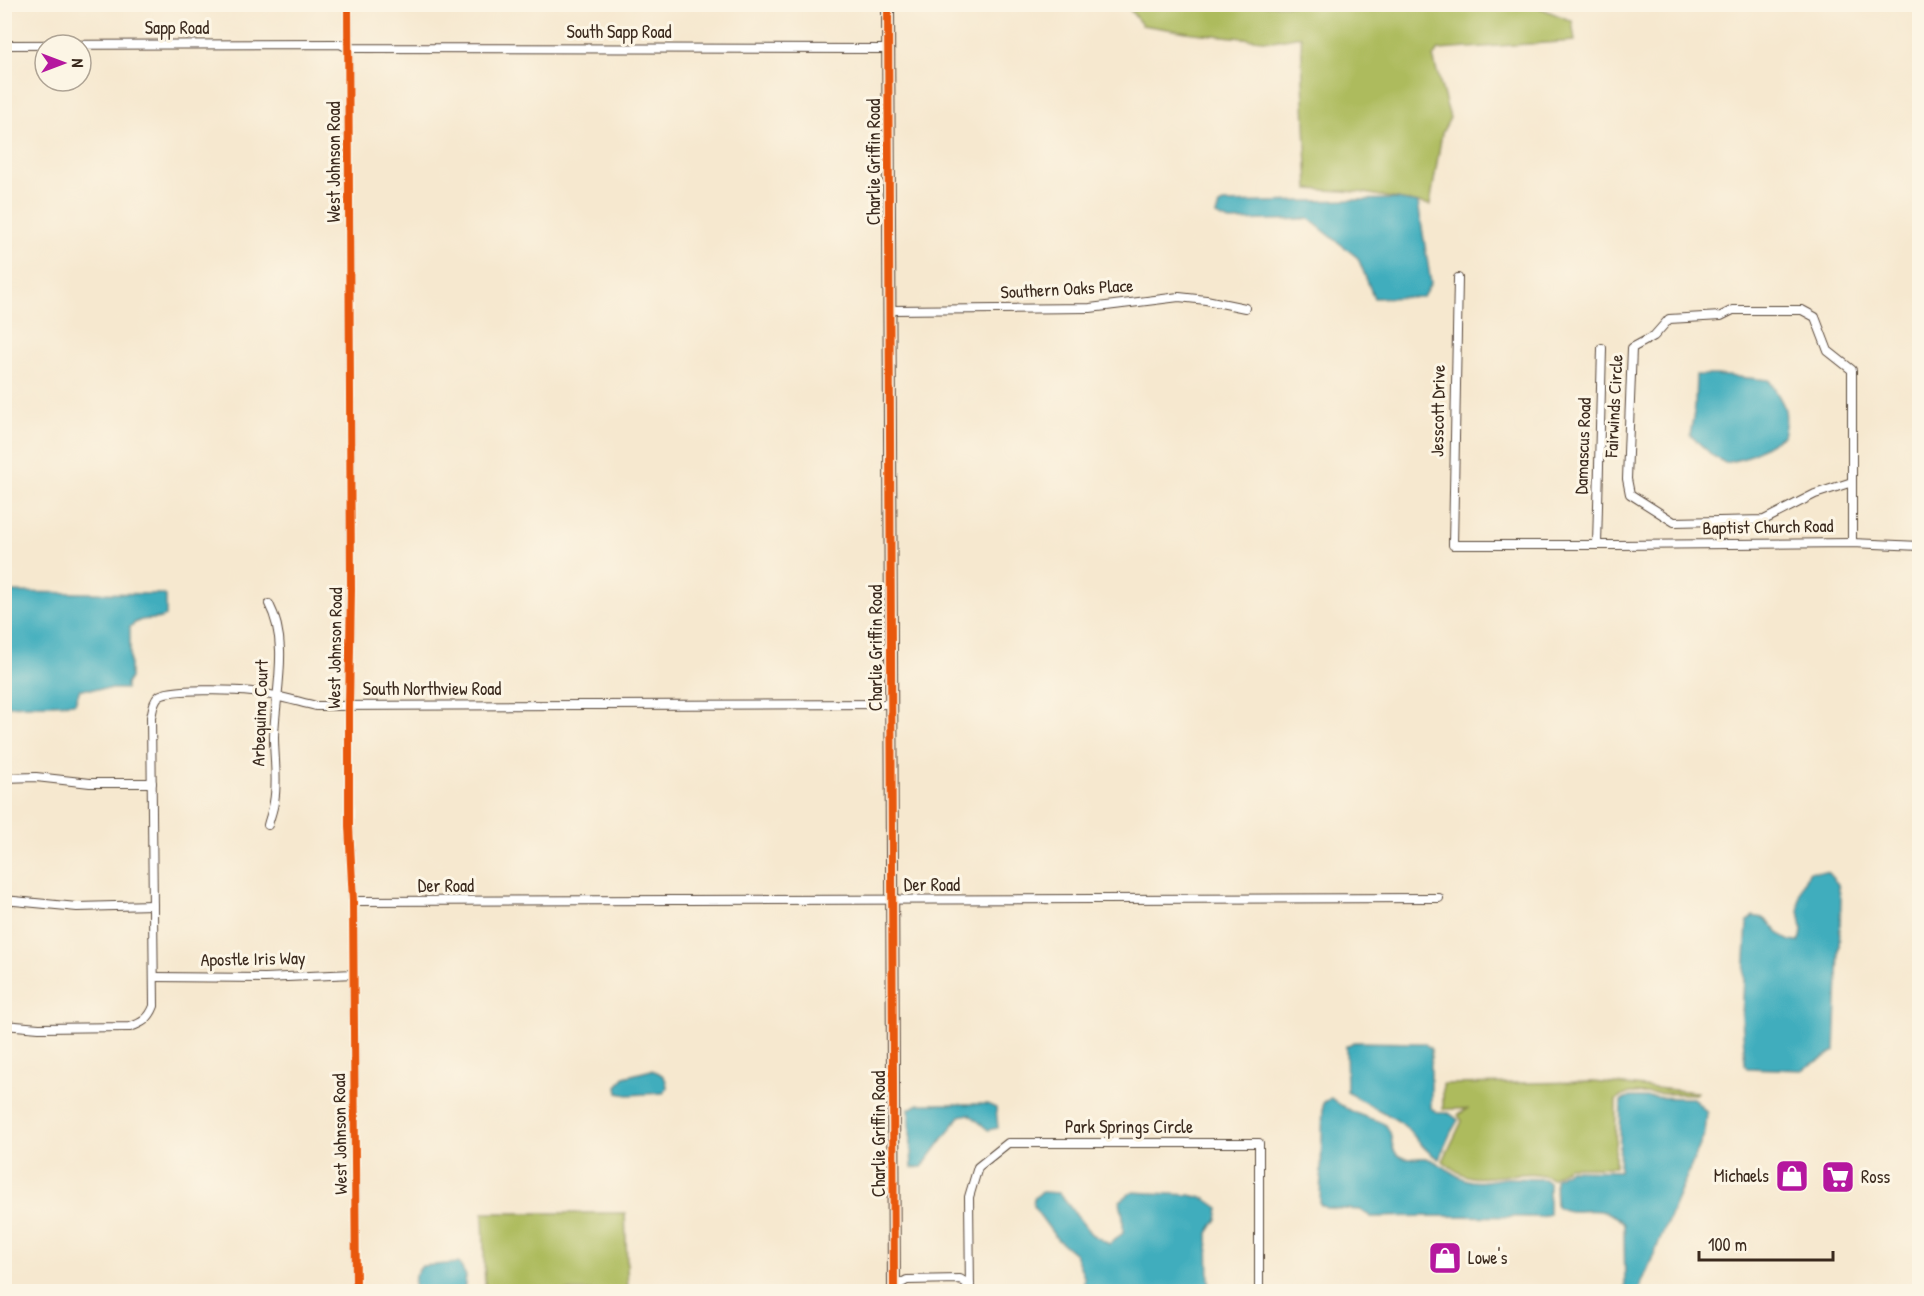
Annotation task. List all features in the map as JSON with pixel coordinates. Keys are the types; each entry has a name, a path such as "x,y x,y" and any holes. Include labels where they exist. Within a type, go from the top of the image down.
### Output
{"street":[{"name":"West Johnson Road","path":"348,4 351,589 349,706 356,1292"},
{"name":"Charlie Griffin Road","path":"888,4 893,900 898,1290"},
{"name":"Sapp Road","path":"4,45 340,44 348,48"},
{"name":"South Sapp Road","path":"348,48 889,49"},
{"name":"Jesscott Drive","path":"1453,545 1458,278"},
{"name":"Southern Oaks Place","path":"890,310 1090,308 1179,297 1245,308"},
{"name":"Fairwinds Circle","path":"1852,482 1815,494 1764,520 1674,522 1630,494 1627,479 1632,348 1654,336 1668,319 1721,316 1733,310 1802,310 1815,317 1828,351 1852,370 1852,482 1852,543"},
{"name":"Damascus Road","path":"1596,545 1602,348"},
{"name":"Baptist Church Road","path":"1453,545 1852,543 1920,546"},
{"name":"Arbequina Court","path":"268,825 275,801 274,735 278,697 279,631 269,604"},
{"name":"South Northview Road","path":"4,1025 39,1028 130,1027 142,1023 151,1016 154,1006 154,977 151,717 154,703 160,695 186,691 252,692 316,706 892,705"},
{"path":"4,778 36,777 90,783 152,783"},
{"name":"Der Road","path":"353,901 1439,898"},
{"path":"4,900 77,907 153,905"},
{"name":"Apostle Iris Way","path":"154,977 266,978 313,974 354,974"},
{"name":"Park Springs Circle","path":"967,1289 969,1197 978,1167 1008,1143 1259,1143 1259,1292"},
{"name":"Park Springs Circle","path":"898,1290 907,1280 960,1279 967,1289"}],"green space":[{"path":"1126,5 1533,5 1572,21 1575,41 1439,50 1433,57 1450,118 1442,133 1430,205 1359,192 1308,189 1301,36 1273,41 1142,25"},
{"path":"1594,1082 1697,1092 1695,1094 1630,1093 1618,1098 1616,1101 1615,1167 1568,1167 1551,1179 1535,1174 1480,1178 1463,1175 1443,1161 1462,1121 1458,1115 1467,1109 1443,1109 1443,1084"},
{"path":"483,1213 625,1213 628,1291 485,1291"}],"water":[{"path":"1396,199 1418,203 1431,283 1423,297 1374,298 1358,258 1309,219 1229,221 1216,215 1219,205 1223,203"},
{"path":"1696,375 1769,380 1784,406 1786,418 1783,436 1745,458 1725,463 1713,456 1690,435 1695,407"},
{"path":"4,592 162,594 166,596 166,616 139,621 130,627 130,678 126,689 80,689 75,703 5,706"},
{"path":"1810,871 1827,872 1838,884 1841,900 1835,1051 1802,1070 1747,1068 1742,1017 1747,922 1753,916 1763,918 1783,937 1799,942 1802,930 1799,894"},
{"path":"1354,1042 1424,1043 1431,1049 1431,1108 1437,1113 1449,1113 1458,1120 1439,1159 1428,1152 1401,1123 1347,1092 1346,1046"},
{"path":"651,1070 661,1074 665,1079 667,1089 663,1093 628,1095 618,1093 617,1087 624,1077"},
{"path":"1630,1097 1693,1098 1707,1113 1705,1133 1638,1292 1625,1291 1624,1224 1605,1212 1571,1211 1556,1206 1555,1179 1569,1170 1619,1171 1621,1101"},
{"path":"1331,1098 1350,1111 1384,1124 1389,1131 1396,1153 1402,1158 1432,1160 1459,1177 1471,1181 1507,1178 1544,1179 1549,1183 1549,1214 1541,1217 1371,1217 1361,1210 1326,1208 1320,1204 1323,1103"},
{"path":"919,1104 987,1104 996,1108 998,1128 988,1130 969,1114 960,1116 922,1167 912,1168 909,1109"},
{"path":"1042,1192 1059,1193 1091,1234 1109,1244 1123,1233 1120,1201 1132,1192 1190,1195 1206,1199 1219,1208 1217,1219 1208,1233 1209,1287 1207,1291 1084,1291 1084,1277 1075,1254 1057,1239 1033,1206 1034,1198"},
{"path":"459,1263 466,1276 464,1291 414,1291 415,1275 422,1266"}],"cycle path":[{"path":"348,4 351,589 349,826 353,901 356,1292"},
{"path":"888,4 894,1292"}],"place":[{"name":"Michaels","path":"1792,1176"},
{"name":"Ross","path":"1838,1177"},
{"name":"Lowe's","path":"1445,1258"}]}
